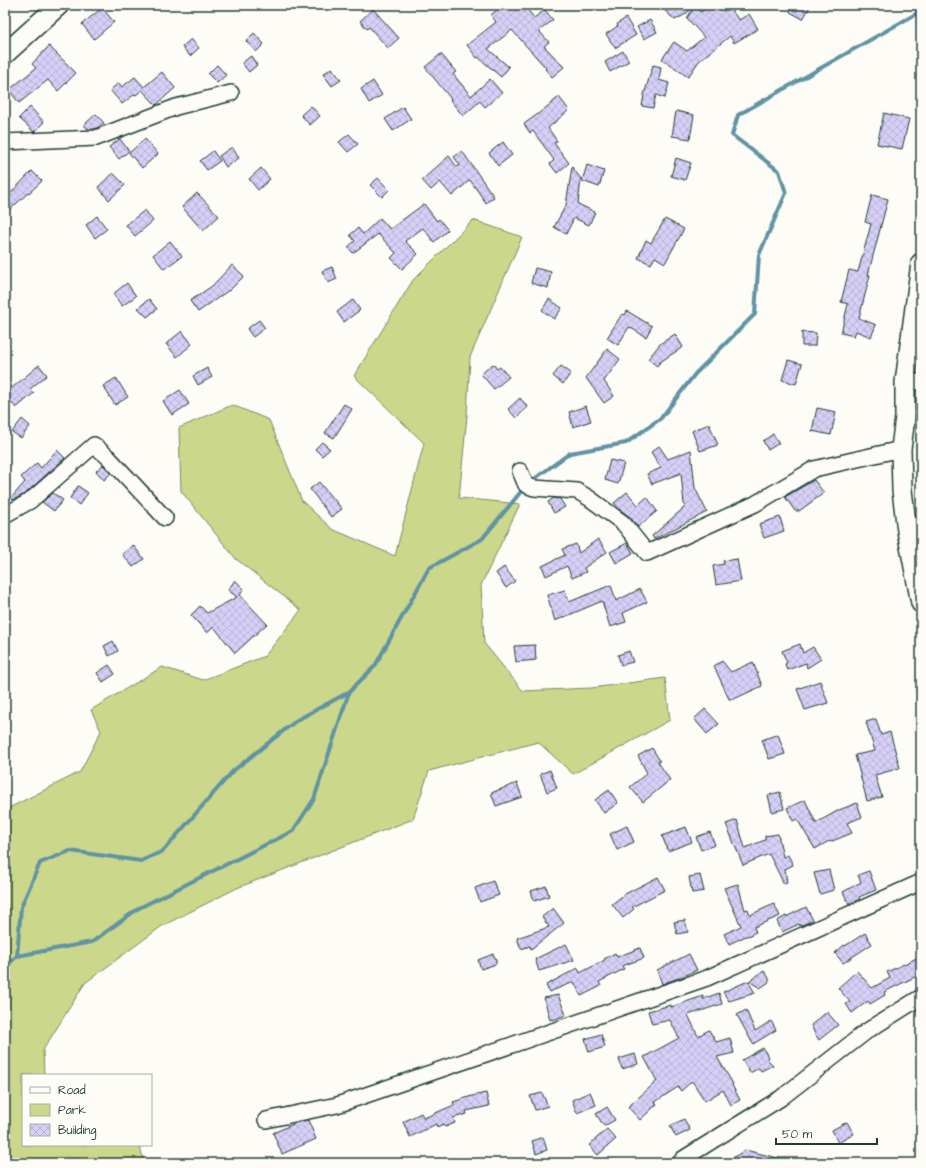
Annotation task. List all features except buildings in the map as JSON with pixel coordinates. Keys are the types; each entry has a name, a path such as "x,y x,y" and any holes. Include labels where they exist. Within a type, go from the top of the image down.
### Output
{"main road":[{"path":"5,54 59,5"},
{"path":"921,263 913,382 905,417 901,449 902,490 907,531 921,602"}],"street":[{"path":"5,142 96,138 176,107 232,93"},
{"path":"5,515 30,501 94,445 108,457 165,518"},
{"path":"520,471 526,485 534,488 577,491 589,498 623,523 647,553 755,504 814,469 901,449"},
{"path":"266,1120 337,1104 707,978 921,882"},
{"path":"680,1163 683,1159 782,1098 867,1031 921,997"}],"green space":[{"path":"473,220 522,237 470,357 467,415 459,498 520,504 481,585 484,643 523,691 592,688 665,678 670,720 573,774 538,742 429,771 413,819 237,888 162,926 85,983 43,1050 44,1074 22,1074 22,1146 139,1146 145,1163 5,1163 5,810 80,772 101,731 91,710 162,667 203,680 265,656 301,610 236,559 181,491 179,428 232,405 269,420 302,501 332,529 395,556 424,443 354,376 413,280"}],"waterway":[{"path":"530,482 570,453 626,443 661,418 695,374 755,314 759,255 786,193 779,171 732,135 738,115 921,11"},
{"path":"5,967 17,956 92,942 139,908 293,831 314,799 349,692 375,666 429,568 482,539 524,488"},
{"path":"17,956 21,907 40,863 70,851 141,861 163,851 233,771 297,720 349,692"}]}
